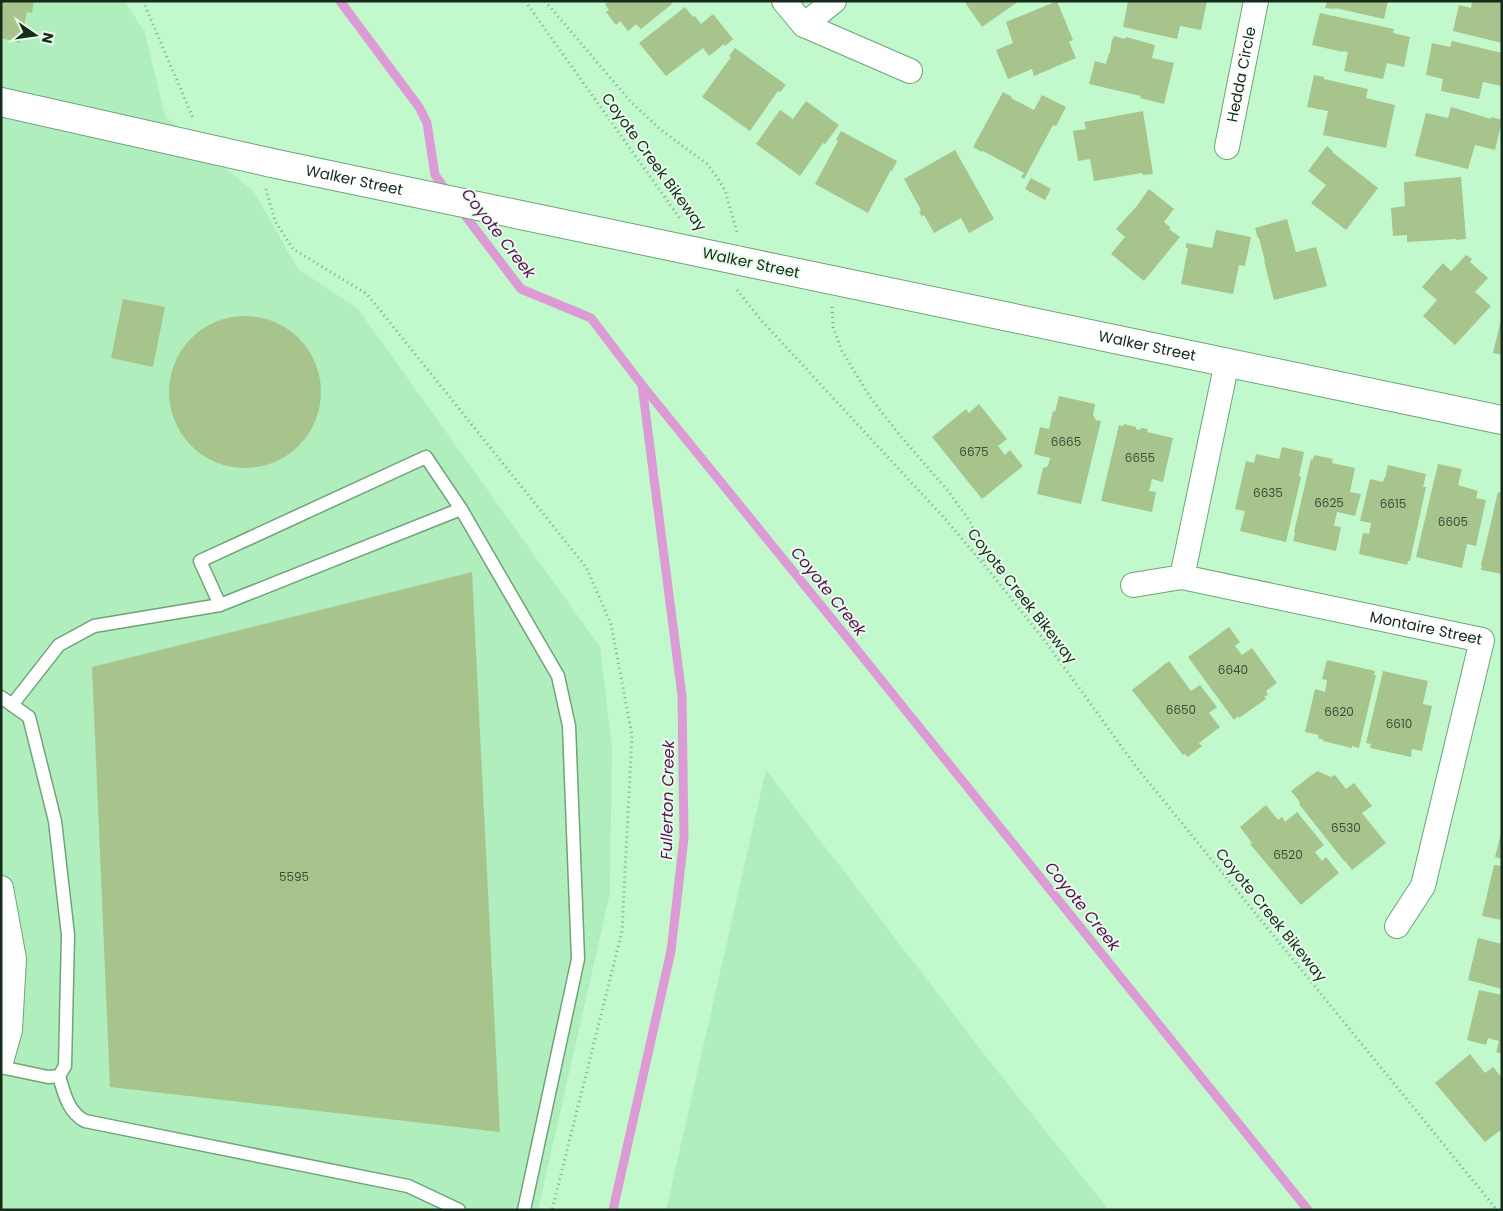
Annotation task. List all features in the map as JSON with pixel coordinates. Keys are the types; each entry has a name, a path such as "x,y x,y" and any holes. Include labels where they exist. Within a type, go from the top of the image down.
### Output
{"main road":[{"name":"Walker Street","path":"1,102 272,163 1502,420"}],"street":[{"path":"784,1 804,25 910,71"},
{"path":"804,25 834,1"},
{"name":"Hedda Circle","path":"1227,147 1256,1"},
{"path":"1182,577 1227,362"},
{"name":"Montaire Street","path":"1133,585 1182,577 1482,640 1424,886 1397,926"},
{"path":"1,1062 10,1030 14,959 2,890"}],"lane":[{"path":"220,604 200,561 426,457 460,509 558,676 569,726 578,959 524,1210"},
{"path":"12,704 59,645 94,626 220,604 460,509"},
{"path":"1,697 30,717 55,821 68,935 65,1066 59,1076 69,1106 78,1117 85,1121 408,1186 459,1210"},
{"path":"1,1067 48,1077 59,1076"}],"path":[{"name":"Coyote Creek Bikeway","path":"525,1 686,227"},
{"path":"545,1 630,101 661,130 707,164 717,176 725,190 741,260"},
{"path":"829,279 833,327 842,351 870,397 898,433 950,492 971,523 985,566"},
{"name":"Coyote Creek Bikeway","path":"736,289 761,320 947,521 985,566 1042,637 1137,768 1498,1210"}],"shaded area":[{"path":"1,1 125,1 145,33 165,116 254,192 298,269 358,309 600,647 612,748 610,893 538,1210 1,1210"},
{"path":"766,770 998,1072 1109,1210 666,1210"}],"building":[{"path":"1,1 34,1 32,13 27,12 20,43 1,38"},
{"path":"609,1 670,1 672,4 641,29 636,24 628,31 620,21 616,25 606,12 609,10 605,4"},
{"path":"964,1 1019,1 982,27"},
{"path":"1057,1 1073,40 1069,42 1076,58 1034,76 1032,69 1008,79 996,50 1013,43 1006,22"},
{"path":"1128,1 1207,1 1201,30 1180,26 1177,39 1123,27"},
{"path":"1327,1 1388,1 1384,19 1335,8 1325,8"},
{"path":"1472,1 1502,1 1502,43 1453,31 1459,5 1471,8"},
{"path":"685,7 701,24 713,14 733,39 709,56 703,48 666,76 639,43"},
{"path":"1320,13 1394,29 1393,33 1410,37 1404,67 1387,63 1383,79 1344,71 1348,52 1312,45"},
{"path":"1114,36 1125,39 1126,37 1155,45 1152,58 1174,63 1164,104 1140,98 1141,96 1089,84 1095,61 1106,64"},
{"path":"1452,41 1502,53 1502,86 1483,82 1479,99 1441,91 1443,79 1426,75 1432,43 1450,47"},
{"path":"735,48 786,85 780,92 778,91 750,131 702,97 731,57 729,56"},
{"path":"1314,75 1368,89 1366,98 1395,105 1386,148 1323,135 1328,111 1307,107"},
{"path":"1003,92 1034,110 1042,95 1066,107 1056,126 1053,125 1024,179 1021,177 1024,173 973,147"},
{"path":"806,101 839,125 825,144 823,143 800,176 756,144 780,110 793,119"},
{"path":"1451,107 1491,119 1491,117 1502,120 1495,150 1475,145 1468,169 1415,156 1426,113 1448,118"},
{"path":"1143,111 1153,174 1143,175 1142,173 1094,181 1090,159 1078,161 1073,131 1086,129 1084,122"},
{"path":"841,131 897,161 868,213 815,184 838,141 836,140"},
{"path":"1327,146 1378,188 1346,230 1311,203 1326,185 1308,171"},
{"path":"955,150 994,219 969,233 961,218 934,233 924,215 922,217 919,211 921,210 904,179"},
{"path":"1461,177 1466,239 1407,242 1407,235 1393,236 1391,208 1405,206 1404,182"},
{"path":"1031,178 1051,189 1045,200 1025,189"},
{"path":"1149,189 1174,209 1164,222 1171,228 1169,229 1180,237 1144,281 1111,254 1125,237 1116,229"},
{"path":"1287,219 1296,252 1316,247 1327,286 1274,300 1255,228"},
{"path":"1216,230 1251,237 1245,266 1239,265 1233,294 1181,284 1188,248 1186,248 1186,243 1212,248"},
{"path":"1466,255 1472,259 1470,262 1488,278 1475,292 1491,306 1455,345 1423,316 1437,300 1422,287 1443,263 1451,271"},
{"path":"123,299 165,307 153,367 111,358"},
{"path":"245,316 260,317 274,321 287,328 299,338 309,350 316,363 320,377 320,407 316,421 309,434 299,446 287,456 274,463 260,467 245,468 230,467 216,463 203,456 191,446 181,434 174,421 170,407 169,392 170,377 174,363 181,350 191,338 203,328 216,321 230,317"},
{"path":"1502,320 1502,355 1493,353"},
{"path":"1059,396 1095,404 1093,415 1096,420 1101,421 1081,504 1037,494 1043,468 1048,466 1050,458 1034,454 1040,427 1049,429"},
{"path":"979,404 1007,439 998,446 1005,455 1010,450 1023,466 982,499 932,437 966,409 969,413"},
{"path":"1124,424 1140,430 1141,428 1148,429 1147,432 1173,438 1163,482 1152,479 1149,491 1156,492 1152,512 1101,501 1119,425 1123,426"},
{"path":"1282,447 1304,452 1299,476 1301,477 1286,542 1240,531 1245,511 1235,509 1246,461 1254,463 1256,454 1279,459"},
{"path":"1314,455 1333,459 1332,463 1355,468 1350,492 1361,494 1355,516 1337,512 1334,526 1341,527 1336,551 1293,541 1311,459 1313,460"},
{"path":"1438,464 1462,469 1458,485 1478,491 1476,498 1486,500 1476,546 1467,544 1462,568 1416,557"},
{"path":"1388,465 1426,474 1423,487 1426,487 1410,561 1408,561 1407,565 1359,554 1363,533 1369,534 1371,523 1360,521 1370,479 1383,482"},
{"path":"1498,492 1502,493 1502,574 1481,570"},
{"path":"472,572 500,1132 110,1087 92,667"},
{"path":"1229,627 1240,642 1235,646 1242,655 1252,648 1277,683 1266,691 1268,695 1264,697 1266,699 1234,720 1188,657"},
{"path":"1327,660 1375,671 1374,675 1376,675 1359,748 1323,741 1318,738 1319,735 1305,732 1315,689 1325,692 1327,680 1322,679"},
{"path":"1169,661 1191,691 1200,685 1217,707 1209,713 1220,727 1199,743 1202,746 1188,757 1185,754 1183,755 1132,690"},
{"path":"1383,671 1428,681 1423,704 1432,706 1422,751 1412,749 1411,757 1370,748 1371,744 1366,743"},
{"path":"1317,771 1331,777 1335,775 1346,789 1354,783 1372,806 1362,813 1386,843 1352,870 1299,804 1300,802 1291,791"},
{"path":"1266,805 1278,820 1282,817 1285,822 1297,812 1324,845 1315,852 1322,861 1326,857 1339,873 1301,905 1250,844 1252,843 1240,827"},
{"path":"1502,833 1502,859 1495,857"},
{"path":"1494,865 1502,866 1501,920 1482,916"},
{"path":"1478,938 1502,944 1502,989 1468,980"},
{"path":"1479,990 1502,995 1502,1054 1496,1052 1499,1041 1488,1038 1486,1045 1467,1040"},
{"path":"1470,1054 1485,1073 1493,1067 1502,1078 1502,1129 1485,1142 1435,1083"}],"waterway":[{"name":"Coyote Creek","path":"340,1 419,107 427,123 435,175 448,193"},
{"name":"Coyote Creek","path":"461,210 521,289 591,318 642,385 1308,1210"},
{"name":"Fullerton Creek","path":"613,1210 671,951 684,838 682,696 642,385"}]}
